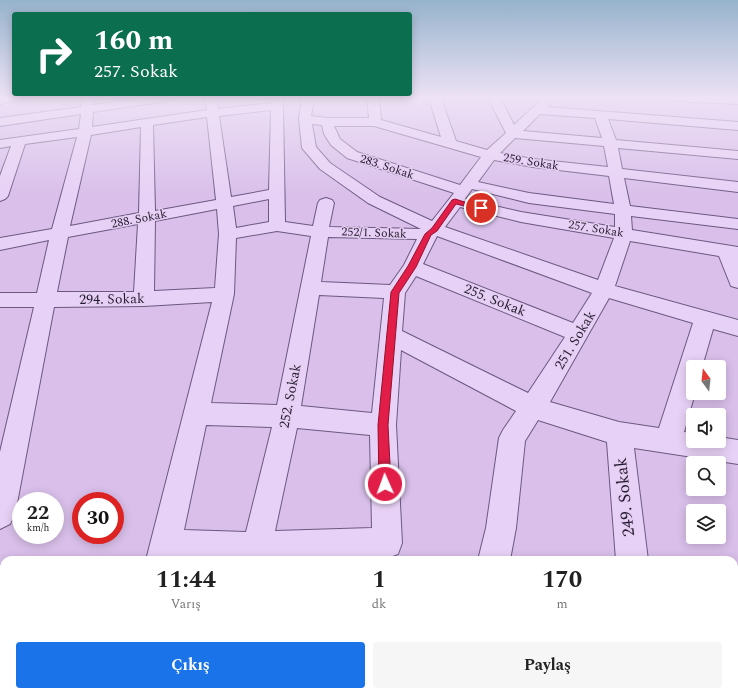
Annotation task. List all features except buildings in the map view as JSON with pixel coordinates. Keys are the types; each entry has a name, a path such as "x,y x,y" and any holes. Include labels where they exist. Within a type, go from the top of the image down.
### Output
{"street":[{"path":"0,144 89,130"},
{"path":"144,298 147,217 147,130"},
{"path":"214,130 228,234 224,294 164,552 255,554 387,543 383,425 395,292 412,267 431,232 490,155 517,130"},
{"path":"277,226 279,130"},
{"path":"307,130 309,148 325,166 374,200 431,232 571,276 604,290 738,328"},
{"name":"283. Sokak","path":"329,130 330,136 339,146 352,155 462,192"},
{"name":"259. Sokak","path":"405,130 490,155 533,163 616,174 738,187"},
{"path":"446,130 450,143"},
{"name":"251. Sokak","path":"495,556 501,528 512,438 551,380 604,290 624,234 623,211 610,142 606,130"},
{"path":"0,514 45,300 85,131"},
{"path":"513,134 738,155"},
{"path":"0,196 3,179 20,141"},
{"path":"462,192 529,198 623,211 738,224"},
{"name":"257. Sokak","path":"462,192 521,217 732,252"},
{"name":"288. Sokak","path":"0,244 278,193"},
{"name":"252. Sokak","path":"255,554 287,416 326,204"},
{"path":"228,234 277,226 320,232"},
{"name":"252/1. Sokak","path":"320,232 431,232"},
{"path":"732,252 738,281"},
{"name":"255. Sokak","path":"412,267 578,334"},
{"path":"310,288 395,292"},
{"name":"294. Sokak","path":"0,300 144,298 224,294"},
{"path":"668,442 705,319"},
{"path":"390,335 532,407 619,434 738,452"},
{"path":"196,414 287,416 383,425"},
{"name":"249. Sokak","path":"619,434 632,556"}],"route":[{"path":"385,484 383,425 395,292 412,267 428,234 435,229 455,201 481,208"}]}
